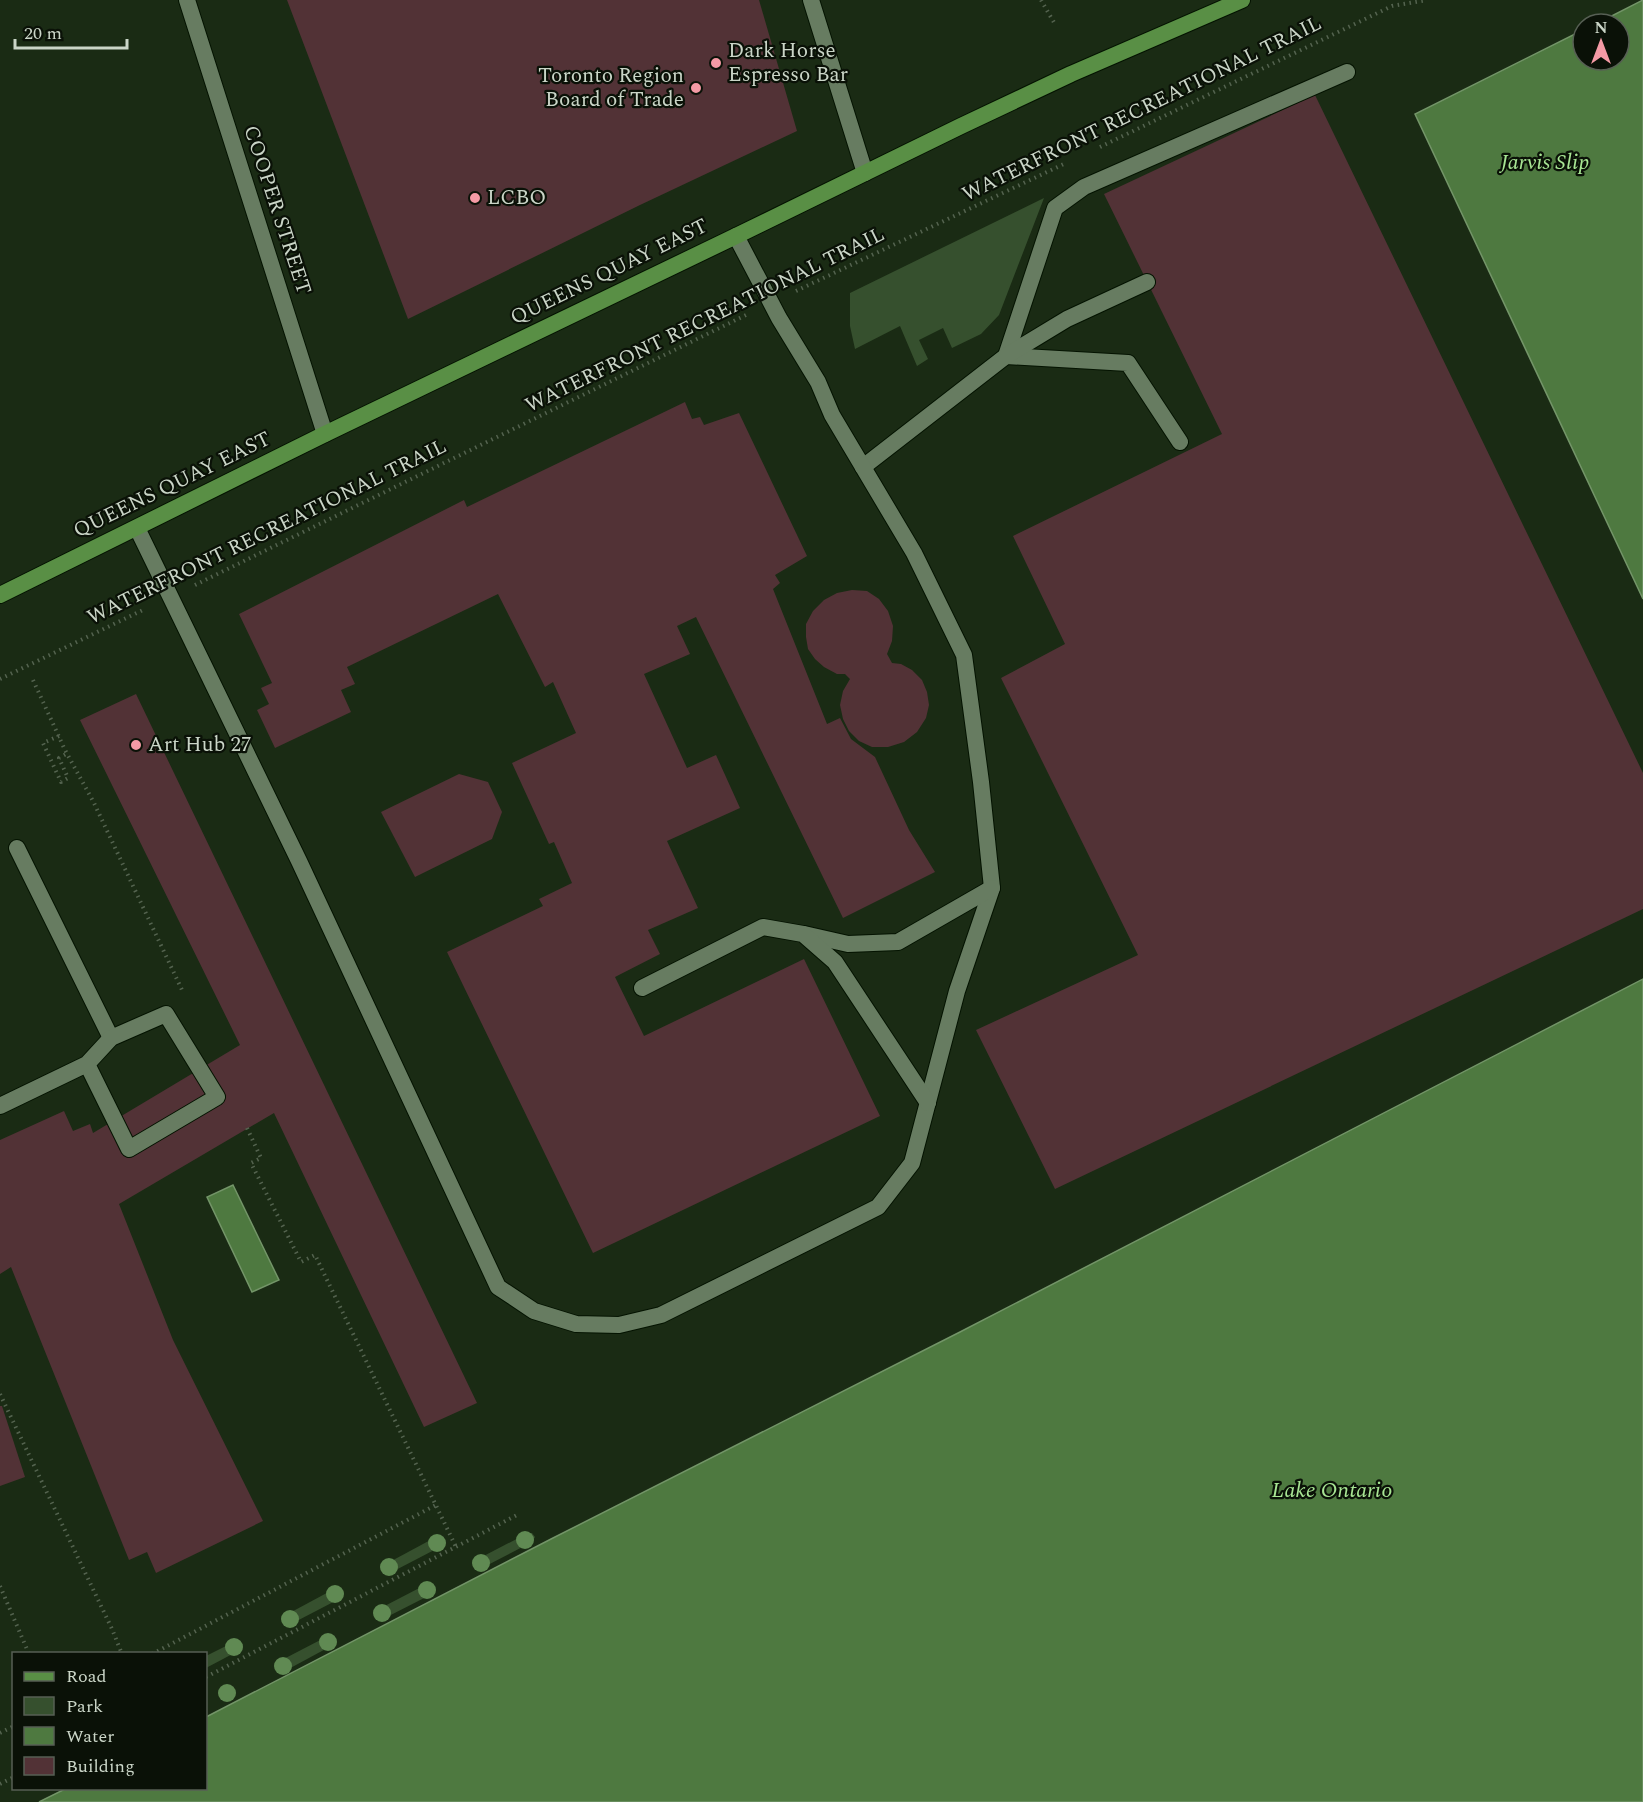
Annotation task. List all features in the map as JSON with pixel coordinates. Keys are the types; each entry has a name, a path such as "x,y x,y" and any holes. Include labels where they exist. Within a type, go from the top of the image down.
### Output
{"main road":[{"name":"QUEENS QUAY EAST","path":"0,595 325,434 1071,74 1242,0"}],"street":[{"name":"COOPER STREET","path":"188,0 325,434"},
{"path":"811,0 865,173"},
{"path":"1006,356 1055,208 1084,187 1347,72"},
{"path":"137,528 299,861 498,1287 534,1311 576,1324 619,1325 661,1315 878,1207 912,1163 957,991 992,888 964,655 914,553 832,415 818,382 771,303 736,237"},
{"path":"863,466 1006,356 1067,319 1147,282"},
{"path":"1006,356 1128,363 1180,442"},
{"path":"17,848 111,1038"},
{"path":"642,988 763,927 848,944 898,942 992,888"},
{"path":"803,934 835,962 928,1103"},
{"path":"0,1106 87,1064 111,1038 166,1014 217,1097 129,1149 87,1064"}],"path":[{"path":"1041,0 1056,26"},
{"name":"WATERFRONT RECREATIONAL TRAIL","path":"1091,151 1392,6 1427,0"},
{"name":"WATERFRONT RECREATIONAL TRAIL","path":"0,679 771,303 1070,161"},
{"path":"33,680 189,1005 166,1014"},
{"path":"59,736 43,743 61,782 68,778 59,758 68,753"},
{"path":"247,1128 261,1158 251,1163 301,1262 315,1255 456,1547"},
{"path":"0,1394 122,1652"},
{"path":"154,1652 436,1505"},
{"path":"207,1676 517,1515"},
{"path":"0,1586 29,1652"}],"green space":[{"path":"1044,198 999,315 981,334 952,348 943,328 919,340 928,359 917,366 900,326 855,349 850,326 850,293"},
{"path":"532,1533 535,1537 532,1542 482,1568 476,1568 474,1565 476,1560"},
{"path":"436,1537 443,1542 440,1547 390,1573 384,1573 382,1569 384,1565"},
{"path":"427,1584 432,1585 434,1589 432,1594 381,1620 375,1619 375,1611"},
{"path":"336,1588 341,1589 344,1593 341,1598 291,1624 285,1624 284,1616"},
{"path":"328,1636 333,1636 336,1641 333,1645 283,1672 275,1668 276,1663"},
{"path":"236,1641 240,1641 243,1645 240,1650 207,1667 207,1656"}],"water":[{"name":"Jarvis Slip","path":"1643,0 1643,599 1415,114 1571,36 1571,72 1631,72 1631,12 1620,12"},
{"name":"Lake Ontario","path":"1643,979 1643,1802 39,1802 63,1790 207,1790 207,1716 960,1332"},
{"path":"233,1185 279,1280 252,1292 207,1197"}],"building":[{"path":"287,0 759,0 797,131 408,319"},
{"path":"1315,95 1643,773 1643,909 1055,1189 976,1030 1138,955 1001,678 1065,644 1013,536 1222,434 1104,194"},
{"path":"685,402 692,419 700,417 704,425 739,413 807,556 775,575 780,583 773,589 827,724 840,718 851,739 875,757 909,830 935,872 843,918 696,617 677,626 690,654 644,674 687,768 716,755 740,808 667,841 698,908 648,930 660,954 615,977 644,1036 804,959 880,1116 593,1253 447,952 543,906 539,899 572,883 554,842 549,844 512,763 576,733 553,682 545,687 498,594 347,667 355,684 341,690 351,712 275,748 257,710 269,704 261,688 272,683 239,614 464,500 467,507"},
{"path":"852,590 867,591 879,599 888,611 893,626 892,641 887,654 892,663 901,664 912,670 922,680 927,692 929,705 926,718 917,732 904,742 888,747 872,747 859,741 849,731 840,705 843,691 850,679 845,674 837,674 824,667 808,649 806,624 813,611 824,600 837,593"},
{"path":"136,694 477,1403 424,1427 274,1113 119,1204 173,1340 263,1521 156,1573 147,1552 129,1560 11,1267 0,1274 0,1140 64,1111 73,1131 90,1124 93,1133 240,1045 80,720"},
{"path":"459,774 488,782 502,812 492,839 415,877 381,812"},
{"path":"0,1406 2,1406 25,1477 0,1486"}],"place":[{"name":"Dark Horse Espresso Bar","path":"716,63"},
{"name":"Toronto Region Board of Trade","path":"696,88"},
{"name":"LCBO","path":"475,198"},
{"name":"Art Hub 27","path":"136,745"}]}
